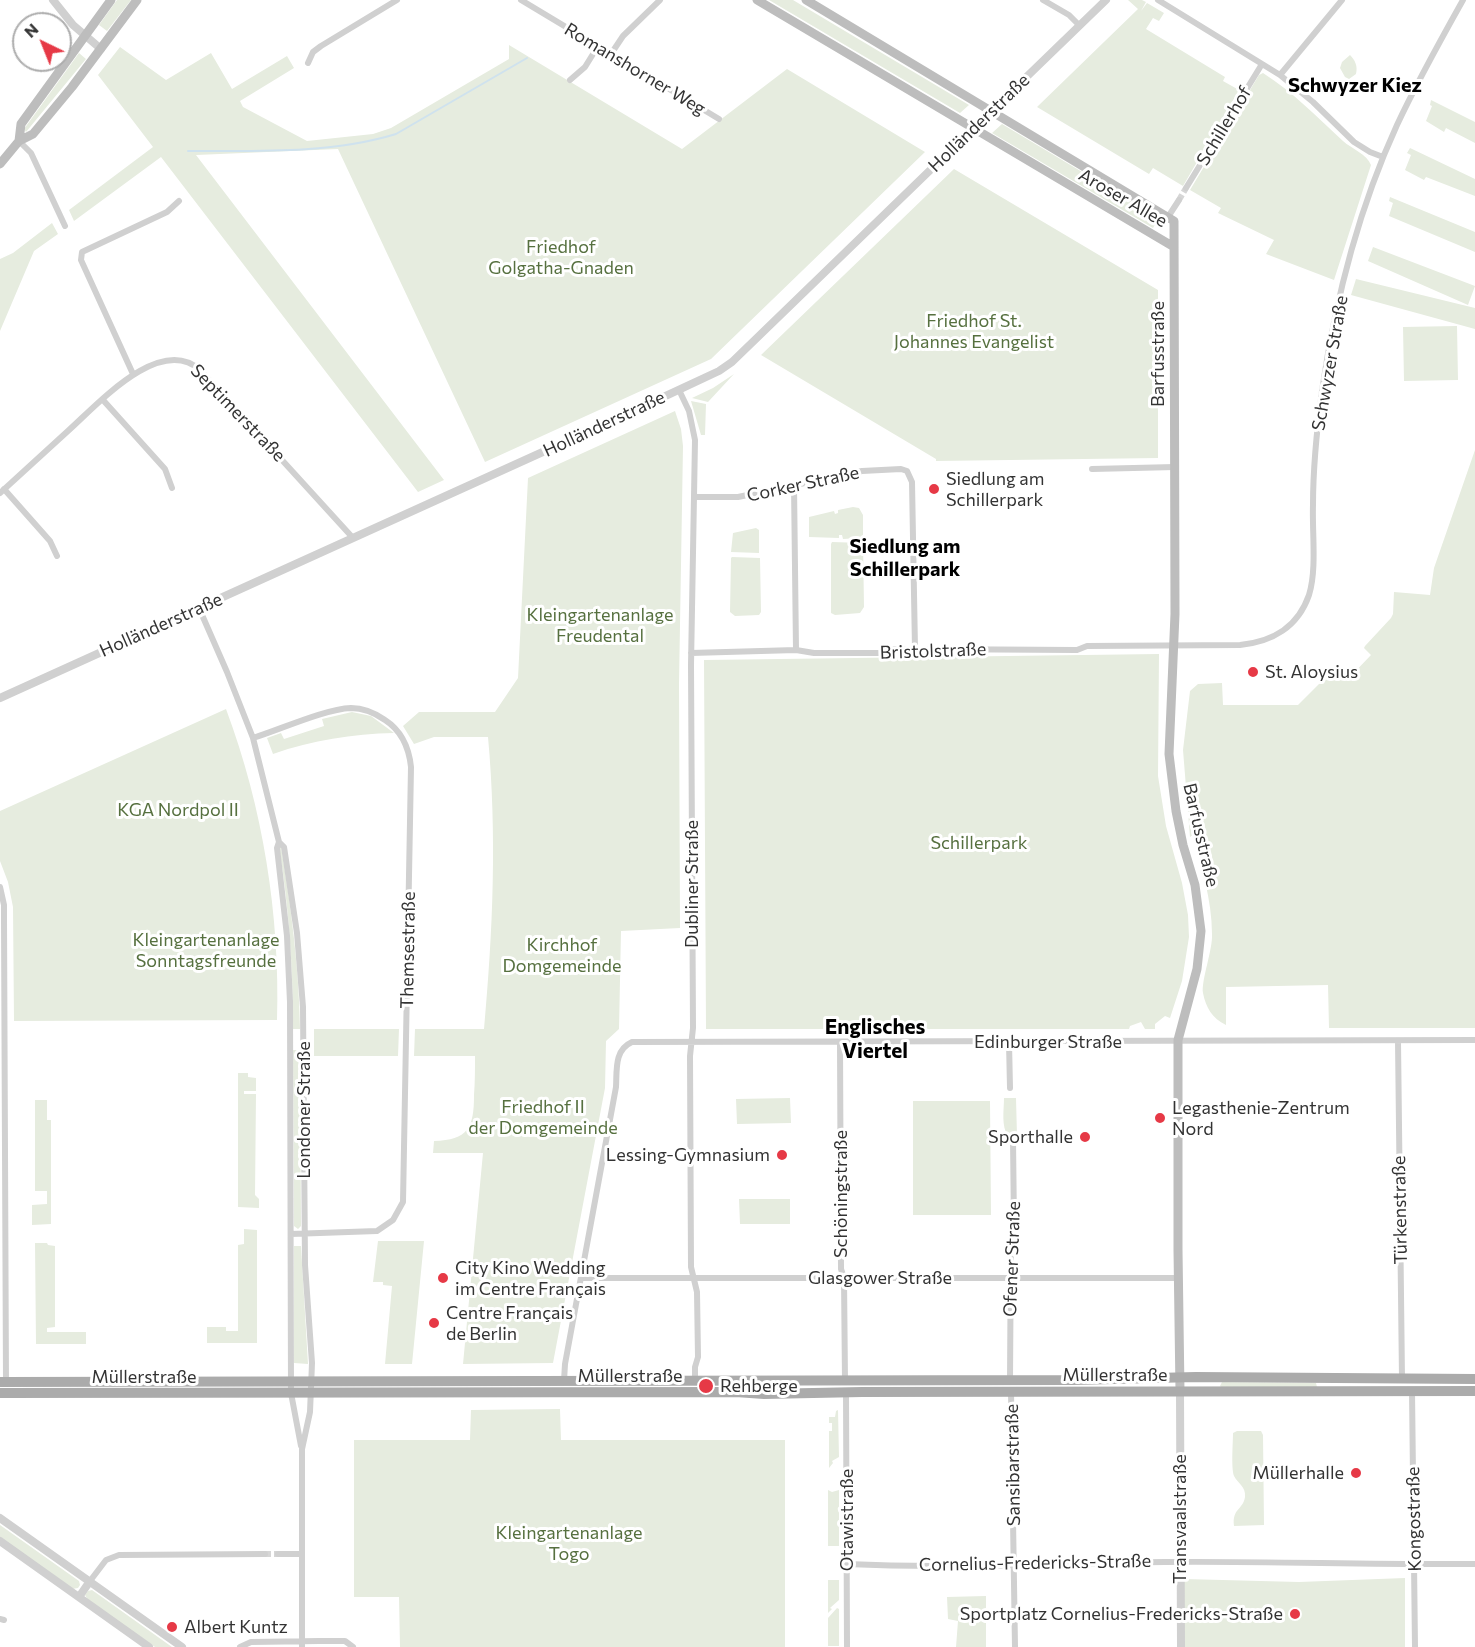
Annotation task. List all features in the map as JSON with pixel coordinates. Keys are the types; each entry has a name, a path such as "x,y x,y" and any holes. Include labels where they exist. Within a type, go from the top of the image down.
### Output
{"main road":[{"path":"18,141 21,124 111,0"},
{"path":"0,164 18,141 33,134 137,0"},
{"name":"Aroser Allee","path":"757,0 1174,247"},
{"name":"Aroser Allee","path":"806,0 1174,220 1174,247"},
{"name":"Barfusstraße","path":"1174,247 1174,645 1170,776 1182,841 1199,901 1201,931 1197,969 1178,1040 1180,1391"},
{"name":"Müllerstraße","path":"3,1382 846,1393 1179,1377 1475,1379"},
{"path":"1143,1378 1143,1391"},
{"path":"1216,1378 1216,1391"},
{"name":"Müllerstraße","path":"311,1387 564,1381 845,1380 1143,1391 1475,1391"},
{"name":"Müllerstraße","path":"0,1394 291,1387"}],"street":[{"path":"53,0 85,36 101,49"},
{"path":"308,63 313,52 321,46 397,0"},
{"name":"Romanshorner Weg","path":"521,0 718,119"},
{"path":"611,54 623,36 660,0"},
{"path":"1043,0 1069,15 1080,26"},
{"name":"Holländerstraße","path":"0,698 719,371 732,362 1106,0"},
{"path":"1158,0 1280,75 1313,102 1354,142 1383,158"},
{"path":"1280,75 1342,0"},
{"name":"Schwyzer Straße","path":"1174,645 1240,645 1263,641 1291,626 1305,605 1312,582 1316,445 1329,345 1354,243 1383,158 1422,75 1464,0"},
{"path":"570,80 585,67 598,46"},
{"name":"Schillerhof","path":"1186,188 1262,64"},
{"path":"18,141 31,153 65,226"},
{"path":"1168,217 1179,200"},
{"path":"133,374 81,260 82,252 167,212 179,201"},
{"name":"Septimerstraße","path":"57,556 50,541 2,491 133,374 171,360 181,360 196,366 353,538"},
{"name":"Dubliner Straße","path":"679,390 689,411 695,440 691,652 693,1042 690,1056 691,1266 697,1292 698,1346 695,1380"},
{"path":"103,400 165,469 172,488"},
{"path":"1092,468 1175,467"},
{"name":"Corker Straße","path":"694,497 738,497 868,470 901,469 910,475 913,500 915,649"},
{"path":"794,485 796,651"},
{"name":"Londoner Straße","path":"199,608 253,738 279,842 284,848 290,882 301,976 304,1036 305,1265 310,1324 311,1387 310,1412 302,1449"},
{"name":"Bristolstraße","path":"691,652 796,651 814,654 882,653 890,649 1077,650 1087,646 1174,645"},
{"name":"Themsestraße","path":"253,738 330,712 359,709 378,715 395,728 404,741 411,760 403,1202 393,1220 377,1231 291,1234"},
{"name":"Londoner Straße","path":"279,842 276,848 287,936 290,1002 291,1387 297,1432 302,1449"},
{"path":"0,887 4,905 3,1382"},
{"name":"Edinburger Straße","path":"581,1278 616,1087 619,1053 623,1047 632,1042 1475,1040"},
{"name":"Türkenstraße","path":"1398,1041 1402,1379"},
{"path":"1009,1042 1010,1089"},
{"name":"Schöningstraße","path":"840,1043 841,1269 844,1278 846,1393"},
{"name":"Ofener Straße","path":"1011,1386 1010,1278 1011,1230 1014,1226 1013,1138"},
{"path":"564,1381 564,1364 581,1278"},
{"name":"Glasgower Straße","path":"581,1278 1178,1278"},
{"name":"Sansibarstraße","path":"1011,1386 1015,1647"},
{"name":"Transvaalstraße","path":"1180,1391 1181,1647"},
{"name":"Kongostraße","path":"1412,1391 1415,1647"},
{"name":"Otawistraße","path":"846,1393 847,1647"},
{"path":"302,1449 302,1644"},
{"path":"0,1518 182,1647"},
{"path":"0,1541 149,1647"},
{"path":"79,1597 106,1560 119,1555 266,1554"},
{"path":"278,1554 302,1554"},
{"name":"Cornelius-Fredericks-Straße","path":"847,1564 1181,1562 1475,1564"},
{"path":"240,1647 251,1642 302,1644 345,1641 353,1647"}],"green space":[{"path":"117,0 131,0 107,31 99,25"},
{"path":"769,0 793,0 969,105 960,113"},
{"path":"1128,0 1146,2 1141,11 1147,3 1164,13 1159,21 1153,18 1146,29 1225,77 1223,81 1239,90 1183,186 1153,168 1149,174 1037,107 1138,9"},
{"name":"Friedhof Golgatha-Gnaden","path":"509,45 682,149 787,69 925,152 711,359 485,462 338,149 196,155 444,480 418,492 161,157 74,221 69,210 153,147 98,75 120,47 166,80 211,53 232,89 287,56 294,68 240,101 243,107 307,141 373,134 391,128 509,59"},
{"path":"79,53 86,59 26,132 24,129 65,72 72,72 72,63"},
{"path":"1350,55 1356,63 1357,71 1349,79 1345,77 1340,68 1342,62"},
{"path":"1263,73 1295,97 1343,141 1366,158 1371,165 1334,280 1266,254 1274,240 1218,213 1221,208 1190,190 1259,75"},
{"path":"1431,100 1475,122 1475,143 1446,128 1444,132 1426,121 1432,106 1430,105"},
{"path":"1002,124 1159,218 1153,228 992,133"},
{"path":"1410,148 1475,179 1475,196 1426,177 1424,180 1405,170 1411,155 1407,153"},
{"name":"Friedhof St. Johannes Evangelist","path":"954,169 1158,290 1158,458 936,461 761,355"},
{"path":"1390,197 1475,232 1475,252 1389,216 1393,203 1389,201"},
{"path":"52,223 58,234 34,251 0,331 0,259 13,253"},
{"path":"1373,247 1475,286 1468,305 1368,261"},
{"path":"1356,279 1475,308 1475,329 1351,295"},
{"path":"1457,326 1458,380 1404,381 1403,327"},
{"path":"734,374 708,402 692,398 713,388"},
{"path":"691,401 706,404 705,435 701,435"},
{"path":"675,411 681,429 683,446 679,684 680,928 621,931 619,1029 606,1041 605,1088 553,1363 463,1364 483,1153 433,1153 434,1141 462,1135 470,1124 474,1106 475,1056 414,1056 415,1029 484,1029 493,883 488,737 434,737 414,744 403,726 419,712 495,712 518,678 528,478"},
{"path":"1475,450 1475,1028 1329,1028 1328,985 1226,987 1226,1025 1210,1012 1203,993 1212,940 1212,921 1194,834 1190,837 1183,750 1190,691 1198,684 1222,683 1223,705 1298,705 1335,668 1348,679 1371,655 1364,648 1365,646 1391,618 1394,592 1430,595 1434,568"},
{"path":"859,508 863,515 863,535 860,538 843,539 842,535 839,535 839,538 809,537 809,517 834,511 835,514 838,510"},
{"path":"756,528 759,530 759,553 731,552 733,533"},
{"path":"832,542 863,543 864,607 860,613 835,615 831,613"},
{"path":"732,557 760,558 761,612 759,615 735,616 730,612"},
{"name":"Schillerpark","path":"1159,654 1158,776 1166,826 1182,883 1188,915 1189,937 1182,981 1170,1018 1165,1016 1155,1024 1155,1029 1145,1029 1141,1022 1130,1026 1129,1029 706,1029 704,660"},
{"path":"226,709 250,785 266,862 276,941 277,1020 14,1021 13,907 8,882 0,861 0,811"},
{"path":"352,712 371,716 394,733 333,739 273,754 267,738 281,733 284,739 324,726 322,719"},
{"path":"279,847 281,847 294,937 300,1029 293,1029 290,938"},
{"path":"314,1029 399,1029 398,1056 314,1056"},
{"path":"293,1050 300,1050 301,1226 298,1229 294,1226"},
{"path":"238,1073 248,1073 248,1077 256,1078 256,1091 244,1091 244,1094 256,1094 255,1195 259,1199 259,1208 238,1207"},
{"path":"790,1098 791,1123 737,1124 736,1099"},
{"path":"1004,1098 1016,1098 1017,1136 1008,1136 1004,1128"},
{"path":"35,1100 47,1100 47,1120 51,1120 51,1224 32,1225 32,1205 47,1204 47,1191 35,1191"},
{"path":"913,1101 990,1101 991,1215 913,1215"},
{"path":"739,1199 790,1199 790,1224 740,1224"},
{"path":"244,1229 257,1230 257,1343 207,1343 207,1327 226,1327 226,1331 238,1331 238,1245 244,1244"},
{"path":"378,1241 424,1241 412,1364 385,1364 392,1286 383,1285 383,1282 373,1282"},
{"path":"35,1243 55,1246 55,1327 47,1328 47,1332 86,1332 86,1344 36,1344"},
{"path":"294,1246 301,1246 308,1364 294,1363"},
{"path":"1222,1382 1316,1383 1317,1387 1222,1388 1220,1386"},
{"name":"Kleingartenanlage Togo","path":"560,1409 561,1440 785,1440 785,1647 400,1647 399,1597 354,1597 354,1440 470,1440 471,1410"},
{"path":"838,1410 839,1457 832,1461 829,1468 829,1431 832,1431 832,1423 829,1423 829,1417 835,1417"},
{"path":"1261,1431 1263,1435 1264,1525 1234,1526 1236,1512 1245,1497 1244,1490 1233,1472 1233,1433"},
{"path":"828,1490 832,1492 839,1490 839,1546 828,1546"},
{"path":"0,1525 79,1581 78,1588 72,1589 0,1537"},
{"name":"Sportplatz Cornelius-Fredericks-Straße","path":"1405,1578 1405,1647 1184,1647 1184,1579 1299,1582"},
{"path":"828,1580 839,1580 839,1600 828,1613"},
{"path":"92,1590 172,1647 155,1647 88,1600 85,1595"},
{"path":"986,1596 986,1647 956,1647 958,1621 948,1619 947,1597"},
{"path":"837,1608 839,1609 839,1646 828,1646 828,1618"}],"waterway":[{"path":"188,151 320,148 396,134 527,58"}],"tunnel":[{"path":"1179,200 1186,188"},
{"path":"265,1554 278,1554"}],"place":[{"name":"Siedlung am Schillerpark","path":"934,489"},
{"name":"St. Aloysius","path":"1253,672"},
{"name":"Legasthenie-Zentrum Nord","path":"1160,1118"},
{"name":"Sporthalle","path":"1085,1137"},
{"name":"Lessing-Gymnasium","path":"782,1155"},
{"name":"City Kino Wedding im Centre Français","path":"443,1278"},
{"name":"Centre Français de Berlin","path":"434,1323"},
{"name":"Rehberge","path":"706,1386"},
{"name":"Müllerhalle","path":"1356,1473"},
{"name":"Sportplatz Cornelius-Fredericks-Straße","path":"1295,1614"},
{"name":"Albert Kuntz","path":"172,1627"}],"district":[{"name":"Schwyzer Kiez","path":"1355,85"},
{"name":"Siedlung am Schillerpark","path":"905,558"},
{"name":"Englisches Viertel","path":"875,1039"}],"park label":[{"name":"Kleingartenanlage Freudental","path":"600,625"},
{"name":"KGA Nordpol II","path":"178,810"},
{"name":"Kleingartenanlage Sonntagsfreunde","path":"206,950"},
{"name":"Kirchhof Domgemeinde","path":"562,955"},
{"name":"Friedhof II der Domgemeinde","path":"543,1117"}]}
